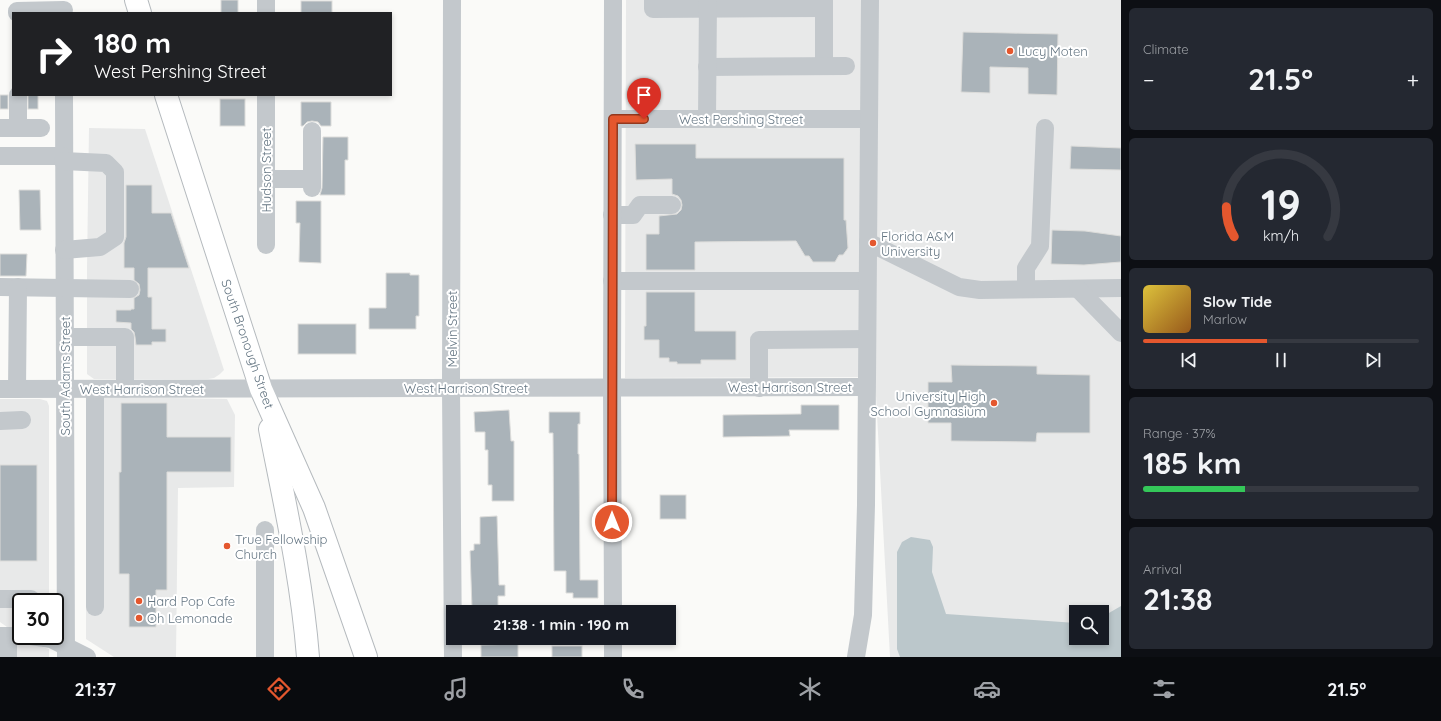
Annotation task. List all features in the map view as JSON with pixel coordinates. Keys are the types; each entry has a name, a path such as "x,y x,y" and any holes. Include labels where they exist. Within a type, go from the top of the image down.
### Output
{"main road":[{"path":"136,0 140,12"},
{"name":"South Bronough Street","path":"166,96 261,389 314,508 366,656"},
{"path":"261,389 294,546 304,615 308,657"}],"street":[{"path":"266,0 266,12"},
{"name":"Melvin Street","path":"452,0 451,388 453,657"},
{"path":"613,0 613,605"},
{"path":"653,0 653,9 708,4 824,4 824,66"},
{"path":"856,657 863,615 870,0"},
{"path":"707,119 708,4"},
{"path":"17,12 64,8"},
{"path":"707,67 846,66"},
{"path":"18,96 18,128"},
{"name":"South Adams Street","path":"64,96 63,158 66,651"},
{"name":"Hudson Street","path":"266,96 266,245"},
{"name":"West Pershing Street","path":"613,119 869,119"},
{"path":"0,128 41,128"},
{"path":"1026,289 1026,268 1040,246 1045,128"},
{"path":"266,178 312,183 312,131"},
{"path":"0,156 63,158 106,163 115,172 115,237 100,247 64,250"},
{"path":"612,215 633,214 640,205 672,205"},
{"path":"868,242 959,287 980,290 1121,288"},
{"path":"612,281 867,281"},
{"path":"0,287 130,288"},
{"path":"8,389 18,287"},
{"path":"1078,288 1121,333"},
{"path":"65,337 125,337 125,389"},
{"path":"759,388 759,340 867,339"},
{"name":"West Harrison Street","path":"8,389 866,387"},
{"path":"66,591 95,599 95,389"},
{"path":"0,421 22,420"},
{"path":"265,530 265,657"},
{"path":"0,600 12,600"},
{"path":"863,615 869,657"},
{"path":"8,657 4,636 45,638 66,651 87,657"},
{"path":"613,645 613,657"}],"shaded area":[{"name":"Florida A&M University","path":"626,0 1121,0 1121,657 890,657 875,377 625,378"},
{"path":"89,128 145,129 224,370 214,378 94,379 87,374"},
{"path":"101,398 227,399 235,415 234,487 178,488 176,657 114,657 86,639 86,403"},
{"path":"0,399 40,399 47,401 49,406 49,593 12,593 12,627 7,627 0,622"},
{"path":"911,537 930,540 933,547 932,572 946,614 1069,623 1069,645 1109,645 1109,613 1121,606 1121,657 900,657 897,649 897,552 902,542"},
{"path":"0,644 36,645 49,649 49,657 0,657"}],"building":[{"path":"221,0 238,0 238,12 221,12"},
{"path":"301,1 332,1 332,12 301,12"},
{"name":"Lucy Moten","path":"963,32 1058,34 1057,95 1028,94 1028,68 990,67 990,93 961,92"},
{"path":"0,95 8,95 8,109 0,109"},
{"path":"28,96 38,96 38,109 28,109"},
{"path":"220,99 245,99 245,126 220,126"},
{"path":"301,102 331,102 331,126 321,126 318,122 312,121 301,126"},
{"path":"323,137 348,137 348,160 345,160 345,195 320,195 322,188"},
{"path":"635,144 696,144 696,158 844,158 844,220 846,220 848,248 843,255 839,255 835,262 813,262 809,256 805,256 796,241 695,242 695,270 646,270 646,234 659,234 659,216 677,214 681,210 682,205 678,196 672,194 672,179 636,180"},
{"path":"1071,146 1121,148 1121,170 1070,169"},
{"path":"126,185 152,185 152,213 171,213 189,268 148,268 148,297 152,297 152,329 166,329 166,342 152,342 152,345 136,345 134,332 131,329 131,323 116,322 116,310 134,309 134,298 139,295 140,290 139,284 134,280 134,268 124,268 124,243 126,237"},
{"path":"19,190 40,190 41,230 20,230"},
{"path":"296,201 321,201 321,263 299,262 300,223 296,223"},
{"path":"1052,230 1085,231 1121,236 1121,262 1084,265 1051,264"},
{"path":"0,254 27,254 26,276 0,276"},
{"path":"386,273 410,273 410,275 419,275 419,316 416,316 416,329 369,329 369,308 386,308"},
{"path":"646,292 695,292 695,331 736,331 736,360 701,360 701,364 677,364 677,362 669,362 669,358 659,358 659,340 644,340 644,326 646,326"},
{"path":"298,324 356,324 356,354 298,354"},
{"name":"University High School Gymnasium","path":"951,365 1037,366 1037,374 1090,375 1090,433 1037,433 1036,442 951,441 951,423 928,423 928,382 952,382"},
{"path":"121,403 167,403 167,437 231,437 231,472 167,472 167,590 156,590 156,627 129,627 129,574 119,574"},
{"path":"801,405 839,405 839,430 789,430 790,436 723,437 723,415 801,414"},
{"path":"509,410 511,441 514,441 514,501 492,501 492,485 488,485 488,450 485,450 485,432 475,432 474,412"},
{"path":"549,412 580,412 580,424 578,424 578,454 580,580 598,580 598,598 573,598 573,593 566,593 566,571 554,571 553,433 549,433"},
{"path":"0,465 37,465 37,561 0,561"},
{"path":"660,495 686,495 686,519 660,519"},
{"path":"497,516 499,585 505,585 505,596 498,596 498,605 472,605 470,551 474,550 474,544 480,544 480,517"},
{"path":"481,645 518,645 518,657 481,657"},
{"path":"552,646 582,646 582,657 552,657"}],"place":[{"name":"Lucy Moten","path":"1010,51"},
{"name":"Florida A&M University","path":"873,243"},
{"name":"University High School Gymnasium","path":"994,403"},
{"name":"True Fellowship Church","path":"227,546"},
{"name":"Hard Pop Cafe","path":"139,601"},
{"name":"Oh Lemonade","path":"139,618"}],"route":[{"path":"612,522 613,119 644,119"}]}
